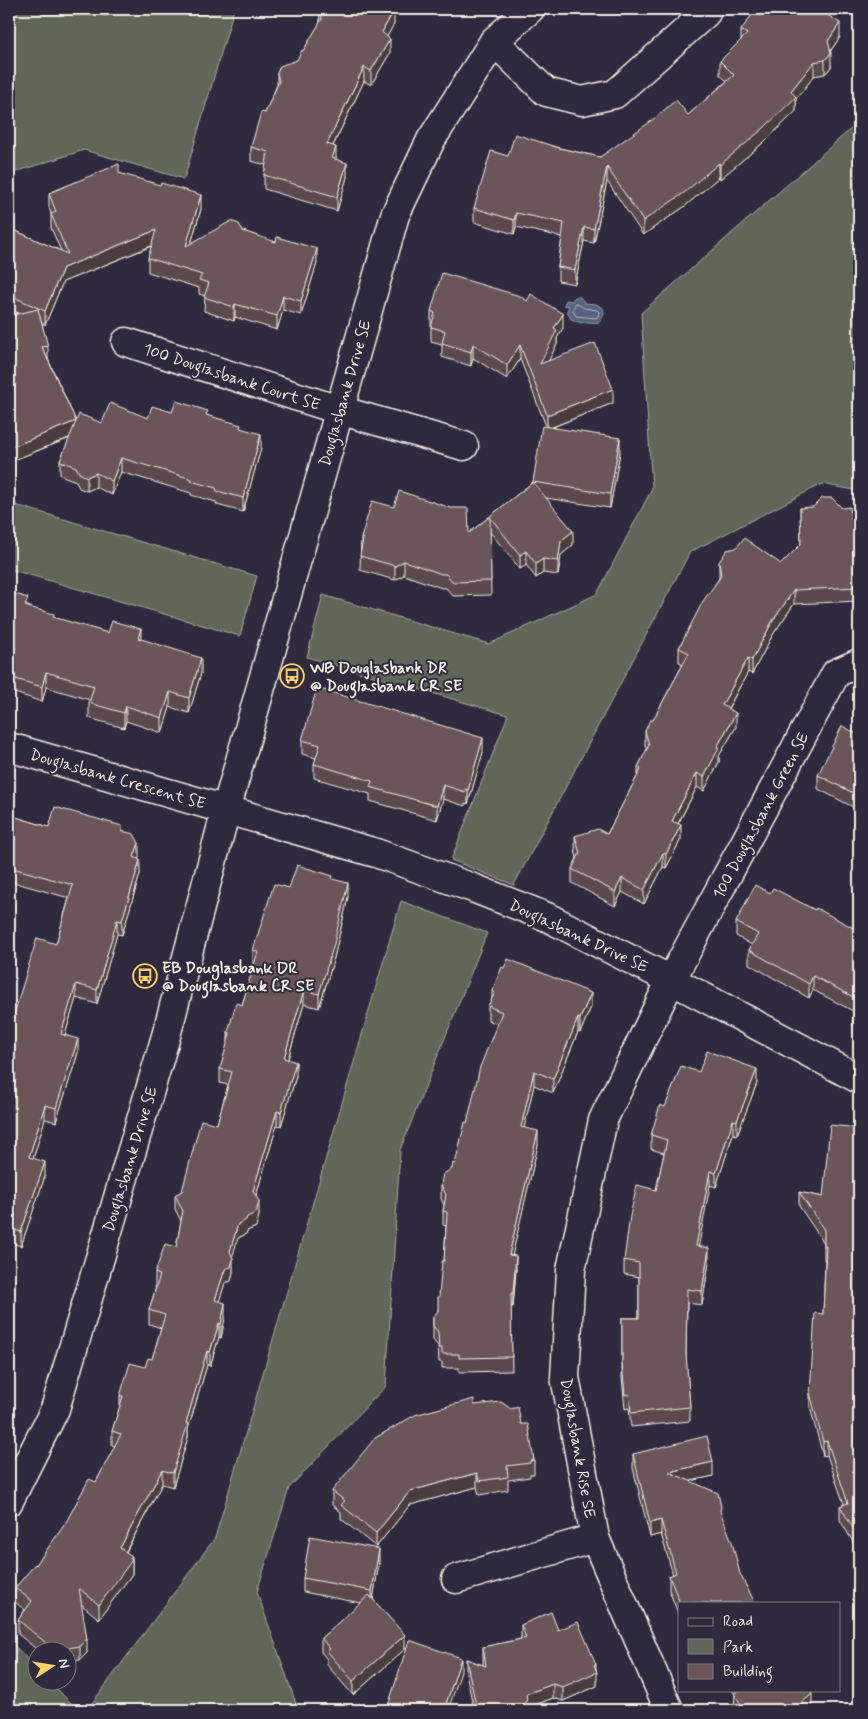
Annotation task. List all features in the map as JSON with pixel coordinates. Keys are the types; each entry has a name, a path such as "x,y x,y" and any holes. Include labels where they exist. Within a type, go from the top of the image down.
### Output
{"street":[{"name":"Douglasbank Drive SE","path":"9,1500 55,1409 166,1036 226,810 395,215 431,140 494,41 530,9"},
{"path":"494,41 546,92 582,101 615,94 706,13 707,9"},
{"name":"100 Douglasbank Court SE","path":"126,342 339,410 464,446"},
{"name":"100 Douglasbank Green SE","path":"671,980 836,673 859,663"},
{"name":"Douglasbank Crescent SE","path":"9,747 226,810"},
{"name":"Douglasbank Drive SE","path":"226,810 376,853 548,917 859,1080"},
{"name":"Douglasbank Rise SE","path":"669,1710 595,1538 565,1377 570,1270 603,1120 671,980"},
{"path":"456,1579 595,1538"}],"green space":[{"path":"9,9 234,9 184,179 84,150 9,174"},
{"path":"859,94 859,491 822,484 690,552 514,885 451,860 508,715 307,657 323,595 489,644 597,594 652,489 641,313 853,127"},
{"path":"9,503 257,576 240,636 9,569"},
{"path":"401,901 487,933 400,1150 386,1386 289,1488 257,1592 298,1709 301,1710 87,1710 215,1538"},
{"path":"9,1640 28,1660 28,1692 60,1692 78,1710 9,1710"}],"water":[{"path":"575,297 580,297 585,303 596,304 603,308 604,313 601,321 581,323 571,319 567,311 569,306 564,305 566,300 571,301"}],"building":[{"path":"320,9 394,10 382,32 390,39 371,71 364,67 327,144 336,147 332,158 347,163 337,197 264,175 268,152 251,147 261,112 265,113 279,81 277,73 280,66 297,60 322,19"},
{"path":"756,9 818,9 840,23 828,41 831,53 825,60 814,62 791,91 796,97 764,128 684,193 643,221 607,167 594,229 584,227 575,270 558,267 564,223 516,213 514,220 474,208 491,151 508,156 515,134 559,148 600,157 650,122 676,100 688,115 734,75 720,61 747,34 741,30"},
{"path":"119,164 119,173 201,195 186,246 231,221 239,224 243,231 276,242 277,237 317,249 301,301 283,296 277,316 235,304 234,307 204,297 209,283 199,280 202,275 148,258 156,230 63,268 45,311 9,295 9,228 68,254 51,214 56,212 49,193"},
{"path":"442,273 520,296 527,301 531,294 563,314 554,328 557,330 540,364 595,343 613,389 547,415 520,345 507,365 473,344 471,352 442,343 445,331 431,327 435,313 431,311"},
{"path":"38,309 48,346 42,347 76,421 9,448 9,316"},
{"path":"176,401 208,411 206,415 241,425 240,428 261,434 243,498 217,491 216,488 191,481 192,479 121,458 112,481 96,473 87,477 79,473 76,467 60,461 79,414 102,423 110,403 148,418 152,406 172,412"},
{"path":"542,426 620,438 610,494 533,482"},
{"path":"533,482 573,531 561,541 558,561 543,559 536,564 526,551 520,555 490,517 491,581 453,582 446,574 404,561 395,566 360,556 363,539 361,538 372,501 394,507 399,491 451,508 468,508 469,533"},
{"path":"822,498 832,498 842,508 850,507 851,518 859,520 859,587 794,590 772,622 752,660 748,658 722,705 736,713 717,747 719,748 704,777 697,773 672,821 681,825 666,854 663,853 644,890 622,878 615,892 572,869 580,853 575,836 598,829 607,834 641,769 638,767 649,745 645,731 650,720 653,720 689,653 679,648 703,601 721,576 719,562 727,550 736,548 744,538 781,564 801,544 800,508 813,507"},
{"path":"9,592 28,598 25,606 54,614 53,617 108,633 112,621 141,629 138,638 201,658 189,698 170,692 162,718 126,706 124,713 89,703 94,686 46,672 42,687 9,677"},
{"path":"317,688 483,738 468,790 465,789 465,792 443,785 437,806 370,787 372,781 314,764 320,745 302,740"},
{"path":"842,726 859,735 859,796 818,775"},
{"path":"55,807 122,826 122,831 134,834 139,843 134,857 140,860 122,921 117,920 97,990 76,984 61,1034 78,1039 56,1108 45,1105 29,1157 45,1162 21,1232 9,1228 9,1012 14,1014 37,938 56,944 73,885 9,867 9,815 49,827"},
{"path":"297,865 333,876 332,879 348,883 334,944 319,994 304,990 284,1058 296,1062 281,1112 277,1111 253,1191 259,1201 256,1213 238,1224 230,1251 233,1258 231,1267 225,1269 215,1300 225,1303 221,1324 219,1323 210,1352 207,1351 173,1473 162,1470 120,1548 132,1556 130,1558 132,1560 99,1605 79,1588 87,1639 78,1646 78,1642 45,1642 18,1620 32,1601 15,1588 36,1565 65,1524 89,1479 96,1482 121,1434 112,1431 123,1396 120,1396 130,1363 145,1367 148,1358 152,1359 165,1315 149,1310 160,1275 155,1273 165,1244 176,1247 183,1211 175,1195 182,1191 201,1120 217,1124 232,1072 220,1069 230,1033 228,1032 236,1003 242,1005 258,952 253,950 274,884 289,888"},
{"path":"755,885 770,893 773,888 859,931 859,1000 813,976 809,984 749,950 758,934 736,922"},
{"path":"508,959 591,993 580,1019 578,1018 553,1079 534,1071 521,1127 538,1131 509,1255 516,1256 513,1293 511,1293 512,1357 459,1358 459,1354 442,1354 442,1348 439,1348 438,1332 433,1326 433,1317 438,1311 447,1212 443,1211 446,1195 441,1185 443,1174 452,1169 453,1163 455,1164 480,1067 502,1012 488,1006 495,993 492,991 502,967 504,968"},
{"path":"859,1001 859,1015 853,1012"},
{"path":"707,1051 757,1069 737,1121 733,1120 716,1173 710,1171 696,1246 709,1248 702,1291 687,1289 686,1354 690,1407 631,1413 629,1394 625,1395 622,1363 622,1318 639,1318 639,1263 624,1260 630,1216 637,1185 656,1190 667,1140 651,1135 660,1105 665,1107 681,1066 699,1072"},
{"path":"830,1125 859,1128 859,1538 840,1506 848,1503 827,1441 823,1442 810,1393 815,1313 823,1314 826,1246 824,1246 824,1230 799,1192 823,1197"},
{"path":"474,1399 474,1405 501,1402 511,1409 518,1407 521,1424 528,1424 534,1460 530,1461 530,1463 507,1466 508,1477 479,1481 477,1473 410,1491 376,1533 341,1505 345,1501 332,1491 375,1438 415,1415"},
{"path":"707,1436 713,1462 669,1472 718,1493 720,1511 732,1542 740,1574 754,1602 680,1602 669,1576 676,1573 661,1520 650,1523 633,1454"},
{"path":"310,1536 379,1549 372,1591 303,1578"},
{"path":"369,1595 405,1635 353,1681 327,1651 330,1649 321,1638"},
{"path":"551,1612 558,1630 578,1622 596,1664 594,1665 597,1672 563,1687 553,1684 526,1694 527,1700 519,1710 477,1710 466,1659 486,1666 483,1647 526,1638 521,1625"},
{"path":"409,1640 461,1658 444,1710 387,1709"},
{"path":"736,1692 811,1692 812,1694 798,1706 801,1710 745,1710 734,1694"}],"place":[{"name":"WB Douglasbank DR @ Douglasbank CR SE","path":"292,676"},
{"name":"EB Douglasbank DR @ Douglasbank CR SE","path":"145,976"}]}
